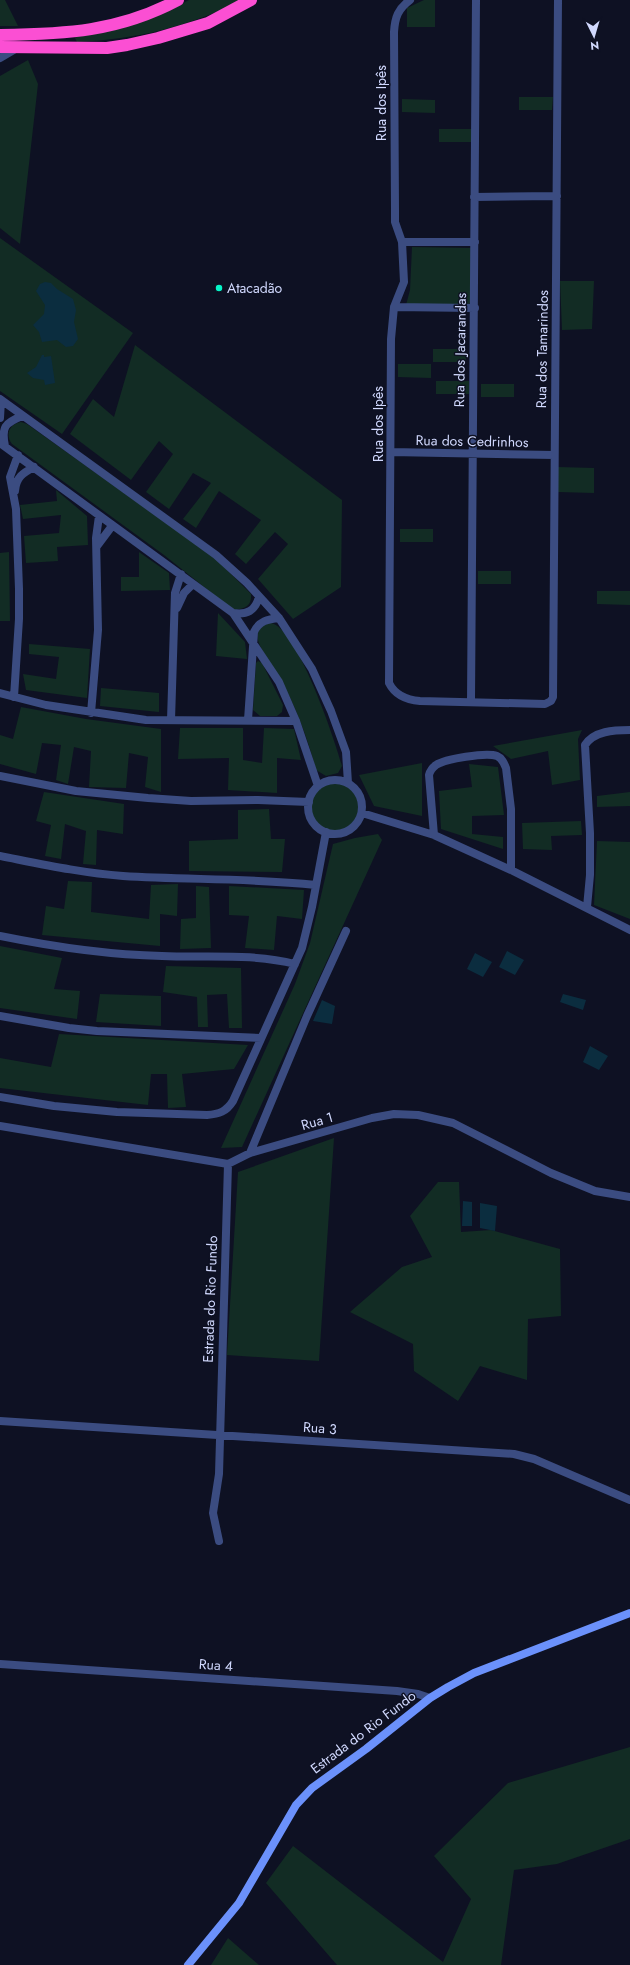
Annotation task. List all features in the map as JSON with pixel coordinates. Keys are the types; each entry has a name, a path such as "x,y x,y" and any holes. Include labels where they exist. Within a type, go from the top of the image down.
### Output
{"highway":[{"path":"0,35 44,34 100,29 154,12 178,0"},
{"path":"0,47 107,48 127,45 158,38 208,23 252,0"}],"street":[{"name":"Rua dos Ipês","path":"410,0 404,4 396,16 394,32 395,222 402,242 404,282 394,307 391,339 388,683 396,693 412,700 545,704 553,698"},
{"name":"Rua dos Jacarandas","path":"470,701 471,453 475,308 474,197 476,0"},
{"name":"Rua dos Tamarindos","path":"553,698 558,0"},
{"path":"0,58 19,47"},
{"path":"474,197 557,196"},
{"path":"402,242 475,242"},
{"path":"394,307 475,308"},
{"path":"0,400 216,555 279,618 312,669 331,711 346,752 348,783"},
{"path":"0,400 0,418"},
{"path":"22,416 8,423 4,429 2,444 112,526 181,574 233,614 279,682 296,721 318,786"},
{"name":"Rua dos Cedrinhos","path":"391,452 554,455"},
{"path":"14,495 10,477 18,455"},
{"path":"14,697 19,619 14,495 16,480 20,474 34,467"},
{"path":"91,713 98,630 96,531 99,516"},
{"path":"97,546 112,526"},
{"path":"171,720 176,610 175,593 181,574"},
{"path":"176,610 184,593 193,584"},
{"path":"233,614 244,614 250,612 257,604 259,597"},
{"path":"248,720 253,643 257,627 270,619 279,618"},
{"path":"0,693 91,713 146,720 296,721"},
{"path":"587,907 590,875 590,833 585,745 588,740 600,734 630,730"},
{"path":"434,836 429,775 431,769 440,763 482,754 496,756 504,763 506,768 511,809 511,870"},
{"path":"0,776 76,791 148,798 191,801 258,800 308,802"},
{"path":"333,780 348,783 360,796 362,804 362,813 355,825 344,833 335,834 318,828 312,821 308,812 308,802 314,791 318,786 333,780"},
{"path":"362,813 434,836 511,870 630,930"},
{"path":"0,1097 54,1106 118,1112 206,1115 219,1114 228,1108 233,1101 302,948 312,907 326,832"},
{"path":"0,856 57,868 122,876 193,880 260,880 316,885"},
{"path":"250,1154 307,1016 346,931"},
{"path":"0,936 47,945 130,955 264,958 296,964"},
{"path":"0,1016 69,1028 96,1031 261,1038"},
{"name":"Rua 1","path":"228,1164 250,1154 372,1118 394,1114 418,1115 453,1123 551,1173 595,1191 630,1197"},
{"path":"0,1126 228,1164"},
{"name":"Estrada do Rio Fundo","path":"219,1541 213,1513 219,1474 228,1164"},
{"name":"Rua 3","path":"0,1421 514,1454 534,1459 630,1500"},
{"name":"Estrada do Rio Fundo","path":"188,1965 245,1893 296,1805 304,1795 430,1698 474,1673 630,1613"},
{"name":"Rua 4","path":"0,1664 397,1691 418,1694 430,1698"}],"green space":[{"path":"0,0 5,0 18,26 0,26"},
{"path":"189,0 243,0 202,18 142,35 77,42 75,38 77,36 174,8"},
{"path":"424,0 435,0 435,27 407,27 407,8"},
{"path":"28,60 38,84 20,244 0,228 0,76"},
{"path":"519,97 553,97 552,110 519,110"},
{"path":"402,99 435,100 435,113 402,112"},
{"path":"439,129 472,129 472,142 439,142"},
{"path":"0,238 133,333 62,434 0,391"},
{"path":"412,247 473,248 472,298 469,304 406,305 410,290"},
{"path":"560,281 594,281 592,329 562,330"},
{"path":"135,345 342,500 341,587 293,619 258,579 288,544 275,532 246,564 235,554 261,520 219,491 196,528 183,519 211,483 193,473 169,509 146,492 173,454 159,441 131,480 70,434 93,399 114,417"},
{"path":"433,349 466,349 466,362 433,362"},
{"path":"398,364 431,364 431,378 398,377"},
{"path":"436,381 469,381 469,394 436,394"},
{"path":"481,384 514,384 514,397 481,397"},
{"path":"21,422 27,424 214,557 251,594 249,605 241,609 233,610 164,555 12,444 9,437 9,430 17,423"},
{"path":"558,467 594,468 594,493 558,492"},
{"path":"56,490 87,516 88,545 57,547 58,561 26,563 24,536 59,533 61,515 23,519 20,505 57,501"},
{"path":"400,529 433,529 433,542 400,542"},
{"path":"9,552 10,621 0,621 0,553"},
{"path":"139,552 169,573 170,590 121,591 121,577 139,577"},
{"path":"478,571 511,571 511,584 478,584"},
{"path":"597,591 630,591 630,605 597,604"},
{"path":"218,613 245,642 247,659 216,656"},
{"path":"271,623 281,629 292,643 314,686 332,733 342,766 338,773 326,776 316,770 306,736 293,703 280,677 259,644 258,634 260,628"},
{"path":"29,644 90,649 87,698 26,690 23,674 56,679 59,657 29,654"},
{"path":"258,661 262,663 283,705 282,712 277,716 260,716 253,710 256,663"},
{"path":"101,688 159,693 159,712 100,706"},
{"path":"21,707 86,719 161,729 161,792 145,787 148,757 129,753 126,788 89,787 91,751 74,747 68,784 56,780 61,745 42,743 36,774 0,764 0,735 13,739"},
{"path":"180,728 243,728 243,760 262,763 264,728 294,729 301,760 277,758 277,793 228,790 229,758 178,759"},
{"path":"582,730 578,739 580,780 552,785 548,751 511,759 493,746"},
{"path":"422,763 422,816 374,806 359,775"},
{"path":"469,764 498,767 504,815 472,816 472,834 503,837 503,849 441,829 439,791 472,787"},
{"path":"335,783 344,785 352,790 357,798 359,807 357,816 352,824 344,829 335,831 326,829 318,824 313,816 311,807 313,798 318,790 326,785"},
{"path":"44,792 124,804 123,834 97,830 96,865 83,864 86,831 65,824 61,859 45,856 51,825 36,821"},
{"path":"630,792 630,806 597,807 597,796"},
{"path":"269,809 271,839 285,839 282,872 189,871 189,841 238,839 238,810"},
{"path":"581,821 582,835 551,836 552,850 523,849 522,823"},
{"path":"378,834 382,840 242,1147 221,1148 295,984 310,943 333,844"},
{"path":"597,841 630,842 630,919 594,905"},
{"path":"68,881 92,882 91,912 149,919 151,885 178,884 177,916 160,914 160,946 42,935 46,906 64,909"},
{"path":"196,886 209,887 211,948 180,949 181,919 196,918"},
{"path":"229,886 304,890 302,919 277,916 274,950 245,948 249,916 229,915"},
{"path":"0,946 62,958 54,989 80,991 77,1019 0,1008"},
{"path":"166,966 241,968 242,1028 229,1028 227,994 207,995 208,1027 198,1027 197,997 163,992"},
{"path":"100,994 161,996 161,1026 96,1022"},
{"path":"59,1034 248,1045 234,1069 182,1074 186,1107 168,1108 167,1074 151,1074 148,1105 0,1088 0,1058 51,1067"},
{"path":"334,1138 319,1361 227,1355 238,1172"},
{"path":"438,1182 459,1182 461,1232 491,1230 560,1249 561,1316 528,1319 527,1380 480,1366 458,1401 414,1371 413,1344 350,1312 402,1267 432,1257 410,1216"},
{"path":"630,1747 630,1839 557,1864 514,1870 501,1965 337,1965 266,1883 293,1846 443,1962 471,1899 434,1856 508,1783"},
{"path":"228,1938 259,1965 211,1965"}],"water":[{"path":"45,282 51,283 57,289 73,299 76,310 74,322 78,339 73,346 66,347 57,340 42,342 39,332 33,325 44,314 45,305 36,291 40,284"},
{"path":"42,355 44,355 44,357 51,356 55,383 45,385 44,380 33,378 27,373 36,367"},
{"path":"507,951 524,960 515,975 499,967"},
{"path":"475,953 492,962 483,977 467,969"},
{"path":"563,994 586,1000 583,1010 560,1002"},
{"path":"322,1000 335,1006 332,1024 313,1021"},
{"path":"590,1046 608,1056 599,1070 583,1062"},
{"path":"463,1201 472,1202 472,1226 462,1226"},
{"path":"480,1203 497,1206 495,1231 480,1228"}],"place":[{"name":"Atacadão","path":"219,288"}]}
